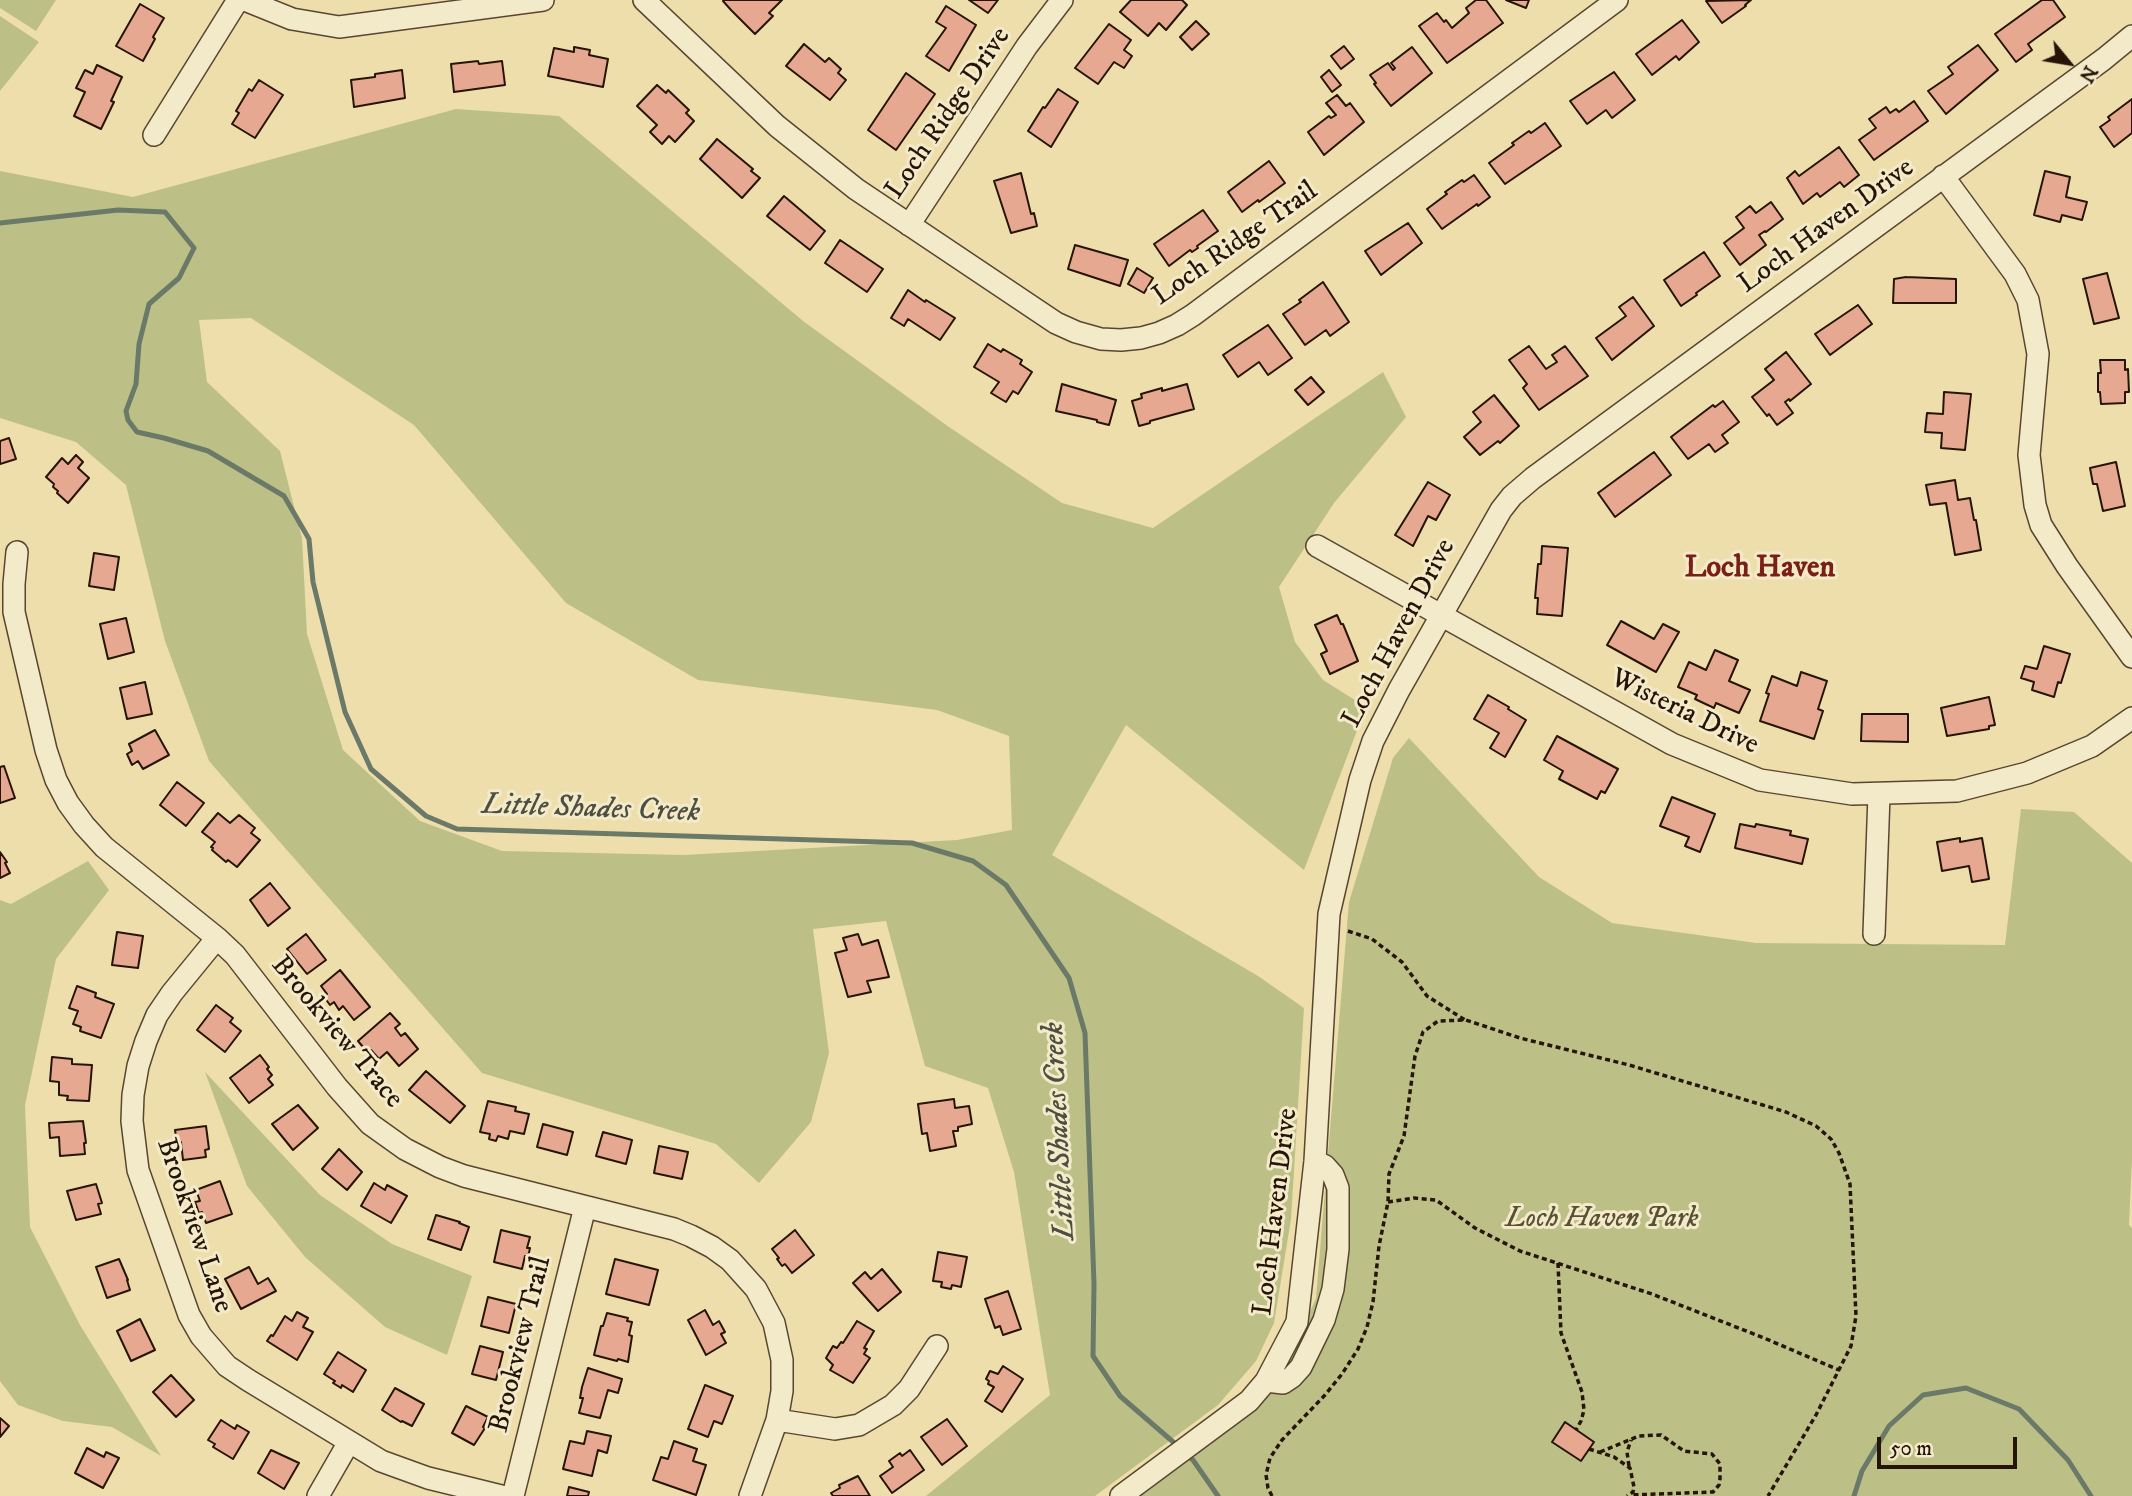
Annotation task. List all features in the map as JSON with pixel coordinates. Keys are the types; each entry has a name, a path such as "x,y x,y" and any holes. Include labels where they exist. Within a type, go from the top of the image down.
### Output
{"street":[{"path":"154,135 238,0"},
{"path":"245,0 292,19 340,27 543,0"},
{"name":"Loch Ridge Trail","path":"644,0 776,126 856,189 1056,323 1101,339 1121,340 1158,333 1193,315 1617,0"},
{"name":"Loch Ridge Drive","path":"909,225 1027,46 1062,0"},
{"name":"Loch Haven Drive","path":"1121,1496 1249,1401 1266,1381 1297,1322 1315,1161 1329,914 1360,780 1373,741 1399,690 1495,519 1512,496 1533,478 2132,36"},
{"path":"1944,176 2015,274 2028,300 2038,354 2029,455 2035,505 2041,525 2132,657"},
{"name":"Wisteria Drive","path":"1317,546 1672,744 1760,780 1852,794 1957,791 2027,773 2092,746 2132,718"},
{"name":"Brookview Trace","path":"17,552 13,584 14,612 46,750 56,780 68,803 104,847 217,938 251,973 359,1112 384,1135 425,1160 464,1176 674,1229 691,1236 730,1260 756,1289 774,1323 782,1360 782,1391 777,1420 750,1496"},
{"path":"1874,934 1878,795"},
{"name":"Brookview Lane","path":"217,938 157,1015 138,1066 133,1096 132,1121 138,1170 189,1315 201,1336 227,1366 381,1461 404,1471 501,1496"},
{"path":"1266,1381 1283,1383 1301,1367 1324,1320 1333,1289 1338,1249 1338,1188 1334,1175 1315,1161"},
{"name":"Brookview Trail","path":"513,1496 585,1207"},
{"path":"777,1420 835,1429 859,1425 893,1405 909,1389 937,1346"},
{"path":"318,1496 349,1442"}],"path":[{"path":"1329,932 1349,932 1372,939 1402,962 1427,996 1466,1020 1520,1038 1629,1065 1786,1112 1816,1126 1831,1139 1850,1184 1856,1316 1851,1346 1816,1415 1768,1496"},
{"path":"1272,1496 1266,1475 1270,1458 1282,1440 1342,1374 1358,1349 1367,1327 1388,1202 1389,1174 1404,1136 1415,1056 1423,1032 1438,1021 1466,1020"},
{"path":"1388,1202 1414,1198 1436,1200 1475,1228 1520,1251 1652,1294 1839,1370"},
{"path":"1558,1263 1560,1333 1583,1392 1584,1410 1576,1430"},
{"path":"1600,1452 1639,1436 1661,1436 1684,1451 1712,1454 1720,1464 1719,1485 1713,1492 1628,1496"},
{"path":"1632,1438 1627,1452 1634,1487 1646,1495"},
{"path":"1589,1449 1614,1457 1630,1468"},
{"path":"1628,1496 1634,1487"}],"green space":[{"path":"0,0 56,0 36,31 0,8"},
{"path":"0,16 39,42 0,91"},
{"path":"456,109 559,116 803,321 949,427 1062,503 1153,528 1383,372 1406,417 1334,503 1279,587 1295,642 1323,680 1366,707 1304,870 1126,725 1052,855 1258,976 1304,1008 1291,1219 1274,1323 1256,1361 1218,1405 1095,1496 926,1496 1050,1395 1014,1172 988,1088 925,1066 886,921 813,929 829,1053 811,1122 759,1183 716,1144 482,1073 209,761 165,641 126,485 76,442 0,418 0,171 133,197","holes":["251,318 414,425 566,603 698,680 937,710 1009,736 1012,830 957,840 684,855 502,851 420,821 343,750 307,634 302,538 280,451 207,382 199,320"]},
{"name":"Loch Haven Park","path":"1409,738 1539,877 1612,923 1756,943 2005,945 2021,809 2074,812 2132,863 2132,1160 2129,1225 2132,1228 2132,1496 1140,1496 1230,1428 1296,1345 1316,1298 1349,902 1393,758"},
{"path":"88,861 109,890 56,959 25,1105 30,1227 80,1325 161,1456 112,1427 63,1421 18,1405 0,1381 0,900 11,904"},
{"path":"205,1072 320,1195 392,1244 472,1276 447,1355 385,1327 305,1257 247,1186"}],"building":[{"path":"724,0 782,0 769,13 773,16 755,34"},
{"path":"969,0 998,0 988,13"},
{"path":"1131,0 1182,0 1187,5 1166,30 1159,23 1148,36 1120,12"},
{"path":"1476,0 1486,0 1503,23 1447,63 1419,26 1437,13 1452,28 1469,13 1466,8"},
{"path":"1506,0 1529,0 1526,8"},
{"path":"1751,0 1722,23 1706,1"},
{"path":"2042,0 2053,0 2065,17 2028,44 2032,50 2016,62 1995,34"},
{"path":"140,4 164,18 143,61 116,46"},
{"path":"946,6 976,25 949,71 926,56 946,28 936,22"},
{"path":"1682,20 1699,42 1679,60 1676,56 1652,75 1636,54"},
{"path":"1196,21 1209,34 1192,50 1180,37"},
{"path":"1109,24 1131,40 1124,50 1132,56 1124,68 1114,62 1098,84 1075,68"},
{"path":"804,44 825,62 829,58 841,69 838,73 846,80 830,100 786,66"},
{"path":"1978,45 1998,70 1946,114 1928,91 1953,74 1948,67"},
{"path":"1344,46 1354,59 1341,69 1331,56"},
{"path":"574,47 590,50 589,55 608,59 603,87 548,76 554,48 574,52"},
{"path":"1412,47 1432,73 1391,106 1370,75 1388,63 1393,70 1395,68 1391,63"},
{"path":"478,61 479,64 502,61 505,85 454,92 451,64"},
{"path":"97,65 122,77 101,129 74,116 85,92 76,88 85,70 93,74"},
{"path":"402,70 405,98 354,107 351,80"},
{"path":"1329,70 1341,85 1332,92 1321,77"},
{"path":"1614,72 1635,100 1612,118 1606,110 1587,124 1570,101"},
{"path":"906,73 935,94 896,150 868,130"},
{"path":"259,80 283,95 255,138 232,124 249,89 252,91"},
{"path":"657,85 666,93 668,90 689,110 686,113 694,121 675,142 669,136 662,144 650,132 657,125 637,106"},
{"path":"1058,89 1078,102 1051,147 1028,131"},
{"path":"1337,95 1346,106 1350,103 1364,122 1324,155 1308,132 1329,116 1331,118 1336,115 1326,103"},
{"path":"2132,99 2132,133 2114,147 2100,127 2110,120 2108,117"},
{"path":"1914,101 1928,121 1874,160 1859,140 1876,128 1869,119 1886,107 1890,113 1896,109 1899,112"},
{"path":"1545,123 1561,146 1505,184 1489,163 1514,145 1512,143"},
{"path":"717,139 760,178 742,198 700,159"},
{"path":"1839,147 1859,175 1844,187 1840,182 1820,197 1817,193 1803,204 1787,178 1795,171 1799,176"},
{"path":"1269,161 1285,183 1242,212 1228,192"},
{"path":"2045,171 2070,177 2066,197 2087,202 2082,220 2062,215 2060,222 2034,215"},
{"path":"1021,173 1031,214 1034,213 1037,226 1011,233 994,181"},
{"path":"1474,175 1490,197 1442,229 1427,209 1447,194 1445,192"},
{"path":"784,196 825,231 810,250 767,216"},
{"path":"1771,202 1783,219 1759,235 1766,245 1740,265 1724,243 1744,228 1736,217 1750,206 1756,213"},
{"path":"1203,210 1218,231 1197,246 1198,248 1192,252 1190,250 1169,266 1154,244"},
{"path":"1408,223 1422,243 1381,275 1365,251"},
{"path":"840,240 883,269 867,292 825,263"},
{"path":"1075,245 1128,260 1120,286 1068,269"},
{"path":"1704,252 1720,276 1681,306 1664,280"},
{"path":"1137,268 1153,278 1144,293 1128,284"},
{"path":"2107,273 2119,318 2094,324 2083,279"},
{"path":"1894,279 1956,279 1956,303 1893,303"},
{"path":"1323,282 1349,322 1330,336 1326,330 1305,345 1283,314"},
{"path":"908,290 955,318 940,340 908,319 904,326 891,318"},
{"path":"1633,297 1654,326 1612,360 1596,338 1626,316 1619,307"},
{"path":"1858,305 1872,324 1830,355 1815,334"},
{"path":"1268,325 1292,358 1268,375 1259,362 1238,377 1223,355"},
{"path":"988,344 1022,360 1020,364 1032,372 1018,394 1013,391 1006,402 991,393 999,382 974,367"},
{"path":"1529,346 1546,369 1557,362 1552,355 1565,346 1588,376 1539,410 1523,388 1527,384 1509,360"},
{"path":"1786,352 1811,384 1785,402 1793,413 1777,425 1752,397 1774,380 1765,369"},
{"path":"2100,360 2125,360 2129,392 2125,392 2125,403 2101,404 2098,392"},
{"path":"1311,377 1324,392 1308,405 1295,390"},
{"path":"1062,384 1116,400 1109,425 1056,411"},
{"path":"1187,384 1194,409 1139,426 1132,401 1142,398 1141,394"},
{"path":"1944,392 1971,394 1965,450 1941,448 1942,433 1925,432 1927,413 1943,414"},
{"path":"1494,395 1519,426 1500,443 1498,441 1480,455 1464,437 1481,422 1473,412"},
{"path":"1723,401 1739,422 1722,435 1728,443 1715,452 1709,444 1688,459 1671,437 1713,405 1715,407"},
{"path":"9,438 16,459 0,464 0,441"},
{"path":"1654,452 1671,475 1615,517 1598,493"},
{"path":"76,455 83,462 78,468 89,478 68,503 46,477 62,458 68,464"},
{"path":"2116,462 2125,506 2103,511 2090,468"},
{"path":"1955,480 1958,500 1970,498 1981,550 1955,555 1946,503 1930,505 1926,485"},
{"path":"1428,482 1450,495 1436,520 1428,516 1413,546 1395,535"},
{"path":"1542,546 1568,548 1562,616 1537,614 1538,598 1535,598"},
{"path":"94,553 119,557 114,590 89,586"},
{"path":"1337,615 1358,661 1330,674 1321,654 1327,651 1315,625"},
{"path":"126,618 134,652 108,659 100,624"},
{"path":"1621,621 1654,639 1663,624 1679,632 1656,672 1607,645"},
{"path":"2044,646 2070,654 2054,697 2032,690 2034,682 2021,678 2025,666 2037,669"},
{"path":"1715,650 1738,660 1729,681 1750,690 1739,713 1716,703 1714,708 1695,699 1697,695 1678,687 1689,662 1706,670"},
{"path":"1801,672 1827,681 1818,709 1823,711 1814,739 1760,721 1772,676 1797,686"},
{"path":"145,682 152,714 127,719 120,688"},
{"path":"1488,695 1526,720 1505,757 1490,748 1499,733 1474,719"},
{"path":"1989,697 1995,725 1989,726 1989,729 1947,736 1941,708"},
{"path":"1862,714 1908,714 1908,742 1861,741"},
{"path":"155,730 169,755 143,769 138,761 132,765 127,754 132,751 129,744"},
{"path":"1557,736 1618,769 1605,793 1601,791 1597,799 1559,779 1563,771 1544,760"},
{"path":"4,766 15,798 0,803 0,767"},
{"path":"177,782 204,803 186,826 160,805"},
{"path":"1672,797 1715,814 1700,852 1685,846 1689,837 1660,826"},
{"path":"218,813 230,823 239,815 255,828 251,833 260,840 237,867 212,850 215,842 202,832"},
{"path":"1740,824 1755,827 1756,824 1791,831 1790,835 1808,839 1802,864 1735,848"},
{"path":"1960,838 1960,842 1982,838 1989,879 1972,882 1969,866 1942,871 1937,842"},
{"path":"0,852 10,873 0,878"},
{"path":"270,883 290,908 268,926 250,900"},
{"path":"117,932 143,936 138,968 112,965"},
{"path":"306,934 326,960 307,974 287,949"},
{"path":"858,934 862,945 878,940 889,977 867,981 871,992 848,997 835,953 847,950 843,938"},
{"path":"340,970 370,1007 354,1020 343,1006 339,1010 334,1002 330,1005 324,997 327,994 321,986"},
{"path":"77,986 114,1004 101,1038 80,1031 81,1027 73,1024 78,1011 69,1008"},
{"path":"216,1005 233,1018 230,1022 241,1031 225,1052 197,1030"},
{"path":"390,1013 400,1024 395,1028 401,1036 405,1033 418,1049 399,1066 387,1052 379,1059 371,1050 368,1053 358,1041"},
{"path":"260,1055 269,1067 267,1069 272,1075 268,1079 273,1085 249,1103 230,1078"},
{"path":"52,1057 72,1059 72,1064 92,1065 89,1101 67,1100 68,1096 59,1095 59,1082 50,1081"},
{"path":"426,1071 465,1106 450,1123 409,1090"},
{"path":"954,1099 955,1108 969,1106 972,1124 953,1131 956,1146 930,1151 927,1133 922,1134 918,1104"},
{"path":"488,1101 516,1107 515,1111 529,1114 524,1134 510,1131 508,1139 498,1136 496,1141 489,1139 490,1134 480,1132"},
{"path":"298,1105 318,1128 293,1150 272,1124"},
{"path":"83,1121 85,1154 60,1156 59,1137 50,1138 49,1123"},
{"path":"543,1124 573,1132 567,1155 537,1147"},
{"path":"206,1126 209,1149 205,1150 206,1157 183,1160 181,1142 177,1142 175,1130"},
{"path":"603,1132 632,1140 626,1164 596,1156"},
{"path":"659,1146 688,1152 682,1179 654,1173"},
{"path":"339,1149 362,1172 347,1190 322,1169"},
{"path":"220,1181 232,1214 206,1223 195,1202 200,1201 196,1190"},
{"path":"374,1183 385,1190 387,1185 407,1196 391,1223 361,1206"},
{"path":"96,1184 102,1203 98,1204 101,1214 76,1220 67,1191"},
{"path":"436,1215 469,1227 461,1250 428,1239"},
{"path":"501,1230 530,1237 528,1257 525,1256 522,1269 494,1262"},
{"path":"795,1230 814,1255 792,1273 785,1264 782,1266 772,1249"},
{"path":"938,1252 967,1257 961,1287 941,1287 942,1282 933,1281"},
{"path":"119,1259 130,1290 107,1298 96,1267"},
{"path":"615,1259 658,1270 649,1305 606,1294"},
{"path":"249,1267 258,1284 268,1278 276,1291 241,1309 225,1279"},
{"path":"882,1269 901,1292 878,1311 853,1283 865,1272 871,1279"},
{"path":"1008,1291 1021,1329 1003,1335 1000,1326 995,1328 985,1299"},
{"path":"488,1297 516,1304 509,1333 481,1326"},
{"path":"705,1310 713,1325 719,1321 725,1332 721,1334 726,1343 706,1355 688,1320"},
{"path":"297,1312 308,1318 303,1327 313,1332 297,1360 267,1341 285,1316 292,1321"},
{"path":"607,1313 628,1318 627,1321 632,1322 628,1362 594,1355"},
{"path":"140,1319 155,1350 131,1361 117,1331"},
{"path":"857,1321 874,1331 864,1348 867,1349 864,1354 870,1358 853,1383 830,1370 833,1365 826,1358 833,1346 837,1348 843,1343"},
{"path":"480,1346 503,1352 496,1380 472,1374"},
{"path":"338,1352 366,1370 353,1392 342,1385 341,1388 324,1374"},
{"path":"1003,1366 1023,1379 1002,1412 985,1401 994,1387 988,1384 986,1379 990,1371 998,1374"},
{"path":"588,1368 622,1379 618,1393 608,1390 600,1418 579,1413 583,1398 580,1398 582,1387"},
{"path":"171,1375 194,1400 176,1417 153,1392"},
{"path":"705,1385 733,1396 722,1424 714,1421 708,1437 688,1429"},
{"path":"395,1388 424,1404 412,1426 382,1410"},
{"path":"466,1406 488,1417 483,1427 485,1428 474,1445 452,1433"},
{"path":"0,1418 9,1426 0,1437"},
{"path":"947,1419 967,1446 942,1465 921,1437"},
{"path":"221,1420 235,1429 237,1425 249,1432 233,1459 213,1447 215,1444 208,1440"},
{"path":"1565,1422 1594,1442 1581,1461 1552,1442"},
{"path":"587,1431 611,1436 607,1453 598,1450 592,1476 563,1469 570,1441 584,1444"},
{"path":"674,1441 697,1449 693,1461 706,1465 696,1495 653,1480 661,1457 668,1459"},
{"path":"87,1448 104,1457 106,1452 119,1458 103,1488 75,1473"},
{"path":"271,1450 299,1463 284,1489 258,1473"},
{"path":"910,1450 924,1470 892,1493 880,1476 893,1467 889,1461"},
{"path":"858,1476 870,1496 833,1496 831,1493 840,1488 839,1485"},
{"path":"569,1487 589,1492 588,1496 567,1496"}],"waterway":[{"name":"Little Shades Creek","path":"0,223 118,210 165,212 194,248 179,278 149,304 139,344 136,384 126,411 128,420 137,432 208,451 284,496 309,539 313,582 345,712 371,769 426,816 457,829 912,843 973,861 1006,885 1069,978 1085,1033 1094,1284 1093,1356 1120,1396 1179,1447"},
{"name":"Little Shades Creek","path":"1854,1496 1862,1471 1889,1426 1923,1395 1966,1388 2019,1409 2068,1460 2091,1496"},
{"name":"Little Shades Creek","path":"1186,1454 1218,1496"}],"district":[{"name":"Loch Haven","path":"1760,570"}]}
